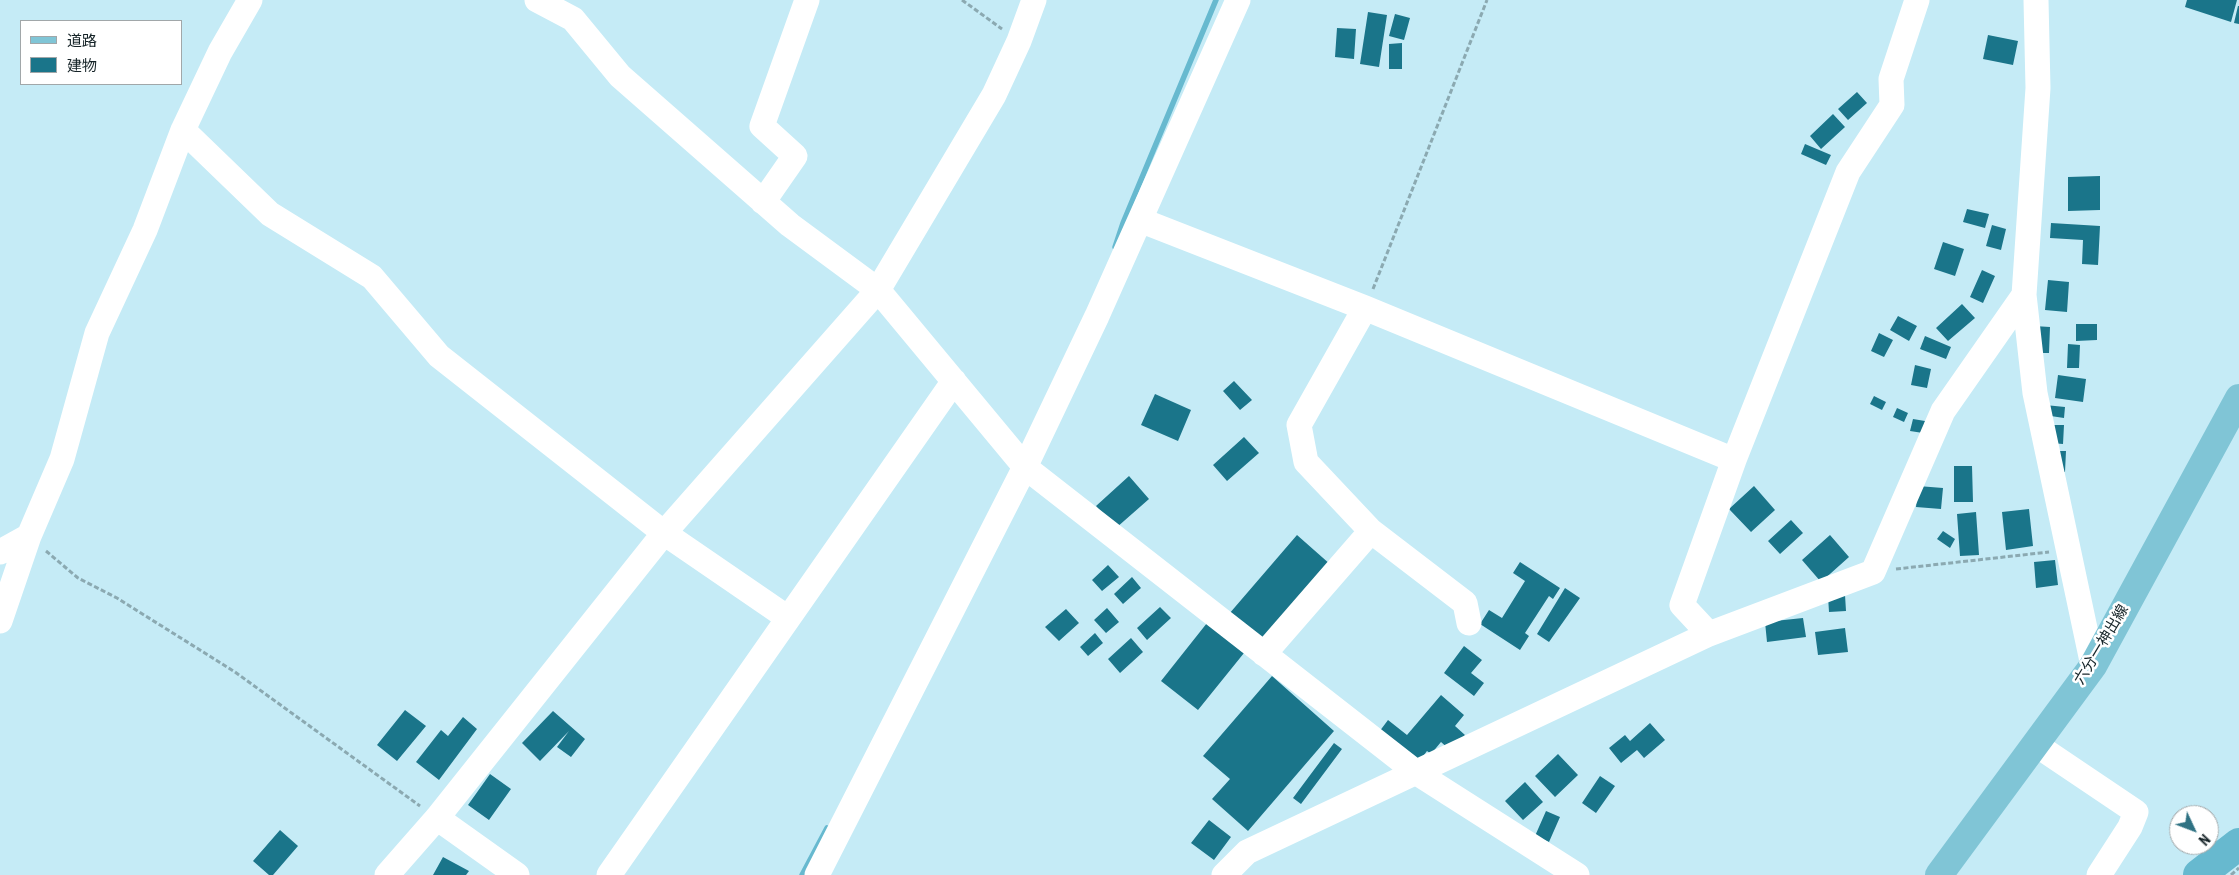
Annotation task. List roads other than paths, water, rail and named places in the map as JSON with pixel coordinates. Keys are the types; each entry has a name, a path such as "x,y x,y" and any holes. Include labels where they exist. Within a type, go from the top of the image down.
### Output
{"main road":[{"name":"六分一神出線","path":"1940,875 2093,666 2239,398"}],"street":[{"path":"0,621 29,536 62,459 97,333 145,230 184,130 220,52 250,0"},
{"path":"537,0 573,19 620,76 790,225 878,290 1025,467 1417,773 1576,875"},
{"path":"764,202 795,156 762,126 807,0"},
{"path":"387,875 437,818 664,533 878,290 994,95 1019,41 1034,0"},
{"path":"817,875 1025,467 1140,220 1238,0"},
{"path":"1709,634 1682,605 1734,460 1848,172 1892,105 1891,79 1917,0"},
{"path":"2036,0 2038,88 2024,295 2035,393 2093,666"},
{"path":"184,130 270,214 372,277 439,356 664,533 788,618"},
{"path":"1140,220 1365,308 1734,460"},
{"path":"1224,875 1247,852 1709,634 1873,572 1943,411 2024,295"},
{"path":"1365,308 1299,425 1306,462 1370,531 1465,603 1470,623"},
{"path":"609,875 954,381"},
{"path":"1264,654 1370,531"},
{"path":"0,552 29,536"},
{"path":"2035,744 2136,812 2130,827 2099,875"},
{"path":"437,818 517,875"}],"waterway":[{"path":"1115,247 1123,223 1216,0"},
{"path":"802,875 827,828"},
{"path":"2199,875 2239,844"}]}
